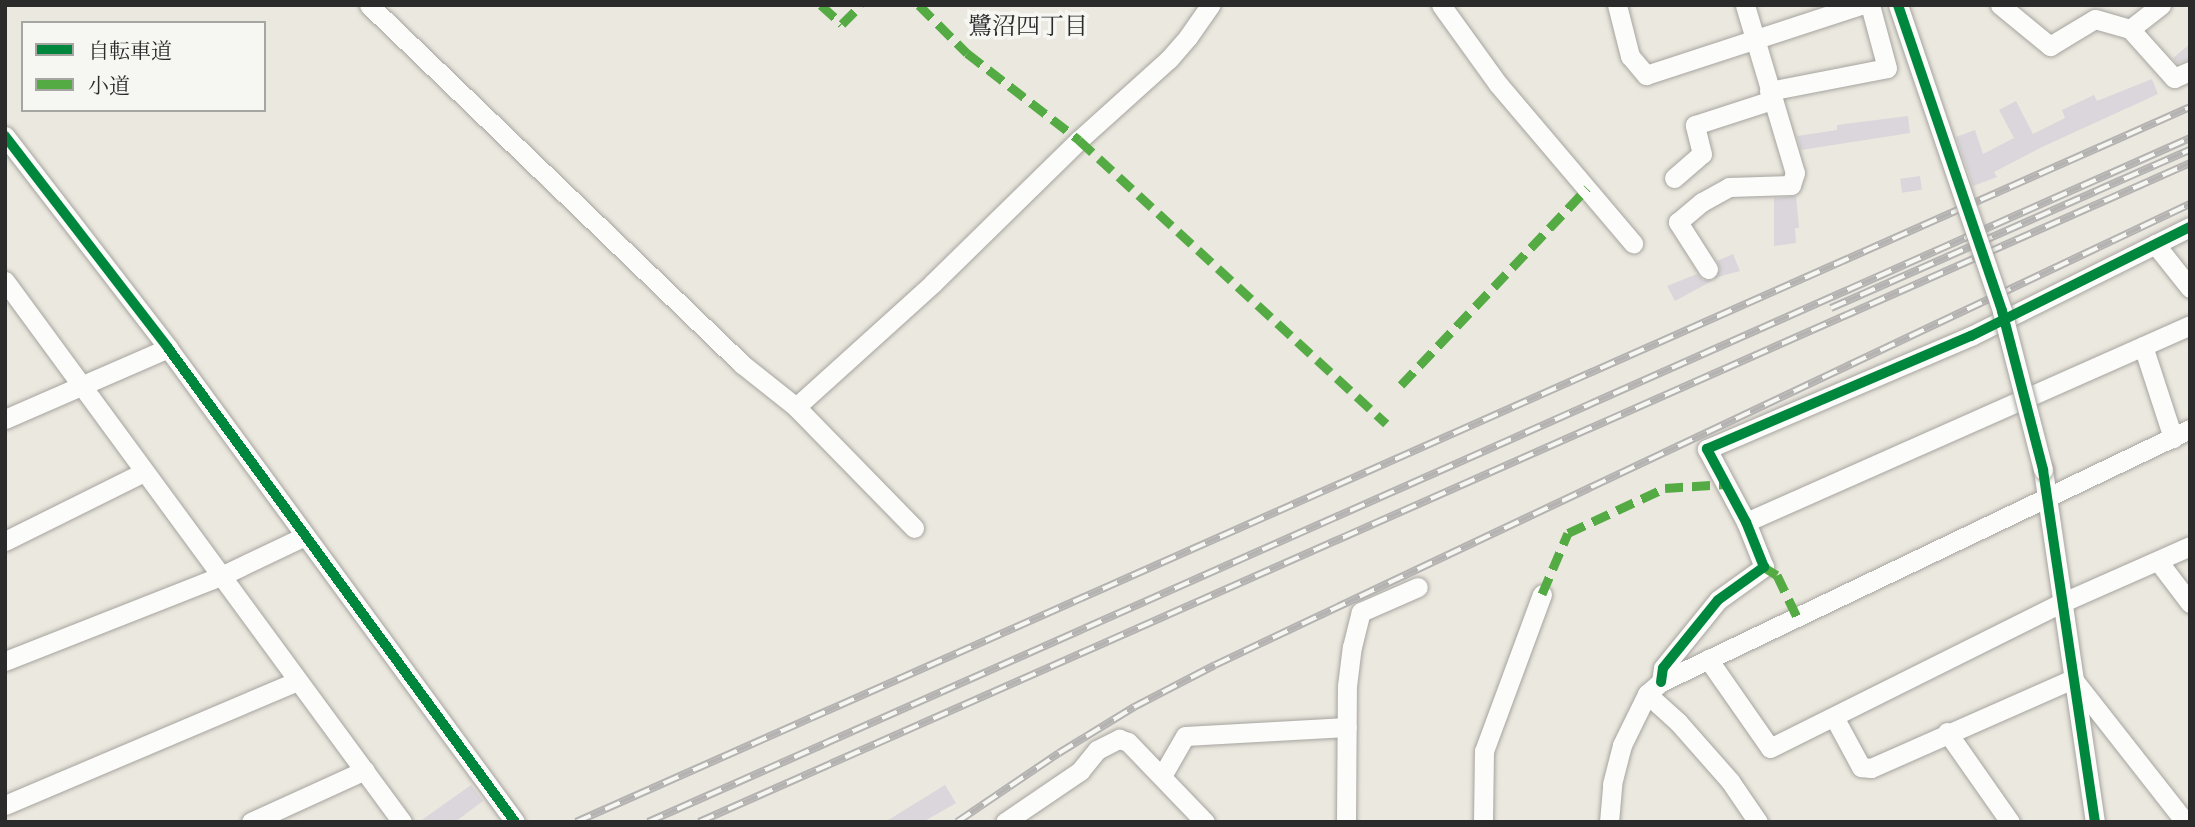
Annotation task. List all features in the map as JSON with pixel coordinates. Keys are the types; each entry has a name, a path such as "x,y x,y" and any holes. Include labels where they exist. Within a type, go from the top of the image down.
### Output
{"street":[{"path":"369,5 742,364 796,407 914,528"},
{"path":"796,407 933,283 1079,140 1169,59 1210,5"},
{"path":"1441,5 1497,84 1633,243"},
{"path":"1617,5 1630,56 1646,75 1860,5"},
{"path":"1708,269 1678,222 1702,202 1729,187 1791,185 1795,173 1745,5"},
{"path":"1674,178 1702,154 1695,125 1771,96 1887,68 1870,5"},
{"path":"1898,5 2002,311 2043,470 2095,822"},
{"path":"2000,5 2050,46 2095,19 2130,29 2174,78 2190,71"},
{"path":"2130,29 2161,5"},
{"path":"5,136 168,348 515,822"},
{"path":"1609,822 1617,761 1630,727 1663,668 1718,600 1764,567 1746,522 1707,449 1971,336 2190,227"},
{"path":"2155,244 2190,288"},
{"path":"5,281 402,822"},
{"path":"1746,522 2190,325"},
{"path":"1654,688 1708,659 2181,433 2143,346"},
{"path":"5,419 168,348"},
{"path":"5,541 144,472"},
{"path":"5,661 221,576 305,536"},
{"path":"1708,659 1770,748 2061,603 2190,546"},
{"path":"2158,561 2190,603"},
{"path":"1346,822 1350,660 1361,612 1418,587"},
{"path":"1483,822 1484,751 1542,594"},
{"path":"1834,717 1861,767 1871,768 1947,732 2073,679"},
{"path":"2073,679 2185,822"},
{"path":"5,805 297,681"},
{"path":"1654,688 1730,781 1758,822"},
{"path":"1163,776 1185,736 1347,727"},
{"path":"1947,732 2010,822"},
{"path":"1005,822 1080,771 1097,750 1119,739 1128,742 1205,822"},
{"path":"251,822 365,771"}],"building":[{"path":"2190,44 2190,59 2177,63 2173,58"},
{"path":"2152,79 2158,94 2042,147 1994,172 1997,177 1973,186 1956,137 1975,130 1983,154 2014,138 1999,110 2016,101 2033,134 2065,118 2062,110 2094,95 2097,101"},
{"path":"1908,116 1910,133 1801,150 1797,136 1837,130 1837,125"},
{"path":"1920,176 1922,190 1902,193 1900,179"},
{"path":"1796,196 1799,228 1795,228 1796,243 1774,246 1774,198"},
{"path":"1733,254 1740,271 1714,280 1720,269 1717,261"},
{"path":"1697,274 1703,280 1714,280 1675,301 1667,286"},
{"path":"471,785 483,801 455,822 419,822"},
{"path":"945,785 956,803 923,822 885,822"}],"railway":[{"path":"576,822 2190,107"},
{"path":"648,822 2190,138"},
{"path":"1831,308 2190,150"},
{"path":"699,822 2190,163"},
{"path":"957,822 1059,753 1134,707 1215,665 2190,204"}],"marked path":[{"path":"821,5 842,24 861,5"},
{"path":"919,5 967,53 1079,140 1386,423"},
{"path":"1401,385 1587,188"},
{"path":"1542,594 1568,533 1665,488 1726,484"},
{"path":"1764,567 1777,575 1797,617"}],"cycle path":[{"path":"1898,5 2002,311 2043,470 2095,822"},
{"path":"5,136 168,348 515,822"},
{"path":"1661,682 1663,668 1718,600 1764,567 1746,522 1707,449 1971,336 2190,227"}],"district":[{"name":"鷺沼四丁目","path":"1028,28"}]}
